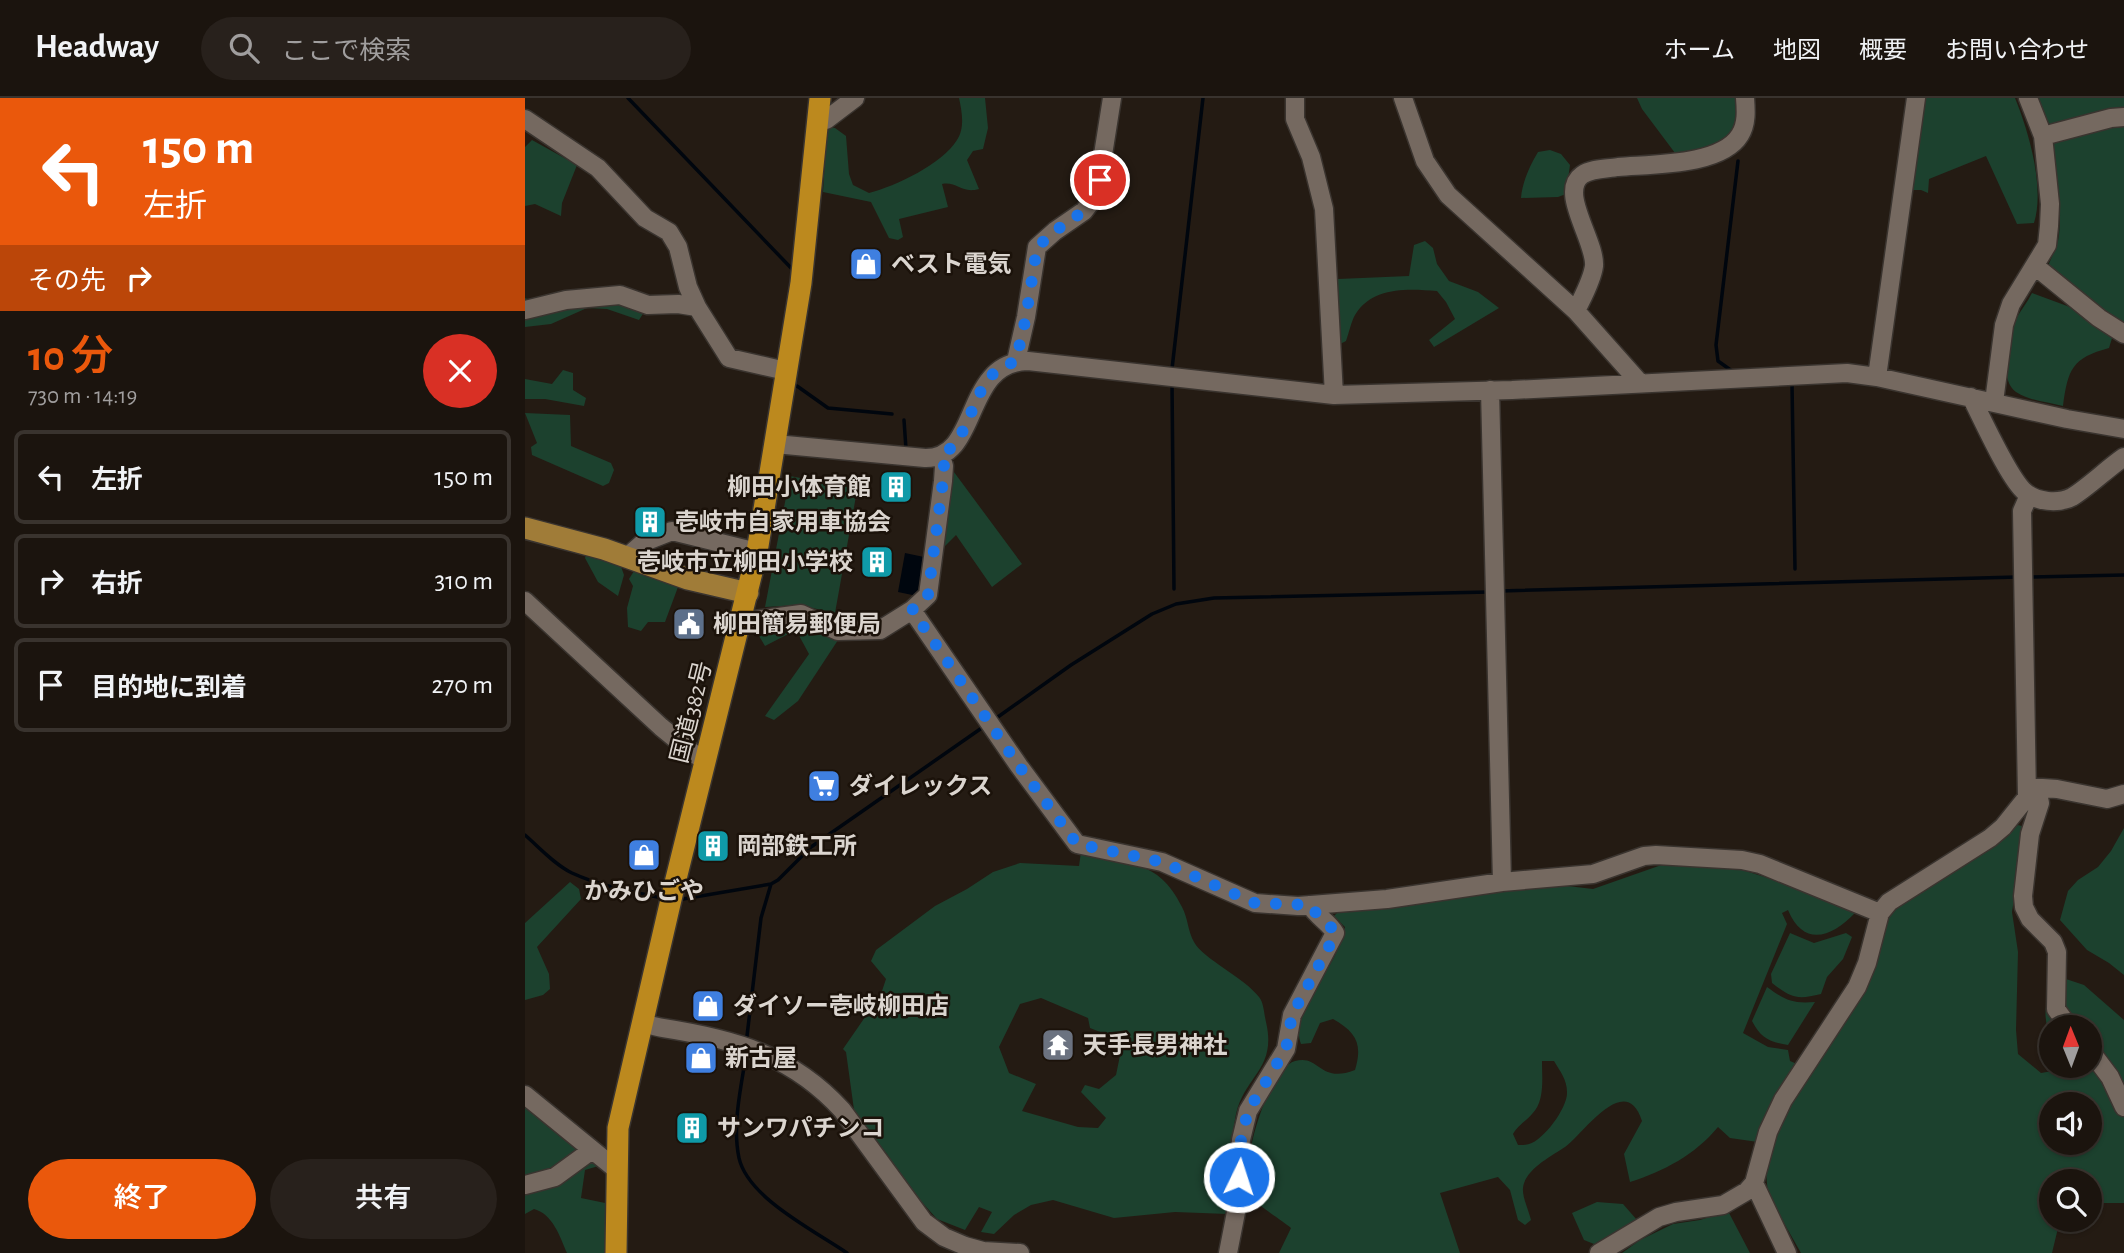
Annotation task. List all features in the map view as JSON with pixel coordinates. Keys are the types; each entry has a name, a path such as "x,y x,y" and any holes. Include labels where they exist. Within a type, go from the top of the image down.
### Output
{"highway":[{"name":"国道382号","path":"616,1253 618,1128 757,552 805,250 820,98"}],"main road":[{"path":"525,528 604,549 688,579 748,593"}],"street":[{"path":"818,120 826,120 855,98"},
{"path":"1016,361 1037,247 1084,211 1091,202 1100,180 1112,98"},
{"path":"1295,98 1295,119 1311,157 1324,209 1334,395"},
{"path":"1403,98 1426,161 1448,195 1576,311 1640,383"},
{"path":"1576,311 1594,266 1590,240 1574,205 1576,181 1581,175 1600,169 1695,159 1725,149 1741,134 1745,123 1745,98"},
{"path":"1877,377 1916,98"},
{"path":"1994,402 2004,325 2011,304 2047,245 2050,204 2043,136 2028,98"},
{"path":"2043,136 2124,117"},
{"path":"525,119 598,169 645,218 669,232 678,247 688,287 697,307 729,358 786,371"},
{"path":"2035,266 2099,318 2124,334"},
{"path":"525,310 566,300 620,295 649,305 678,304 697,307"},
{"path":"775,444 925,458 941,456 951,448 966,425 986,383 997,370 1016,361 1334,395 1847,373 1877,377 2098,426 2124,429"},
{"path":"1490,390 1503,882"},
{"path":"1971,397 2010,471 2022,490 2029,495 2047,501 2071,497 2124,457"},
{"path":"742,617 754,620 801,614 838,631 870,632 880,630 912,610 928,595 943,481 944,466 941,456"},
{"path":"2029,495 2022,511 2023,576 2033,788 2040,803 2030,834 2023,896 2024,907 2030,919 2053,942 2057,953 2056,1009 2060,1015"},
{"path":"627,557 645,542 672,531 757,552"},
{"path":"525,601 661,727 705,760"},
{"path":"912,610 1077,844 1162,862 1255,903 1310,905 1387,899 1503,882 1593,874 1644,856 1656,855 1742,860 1760,864 1880,913"},
{"path":"2033,788 2057,789 2107,799 2124,794"},
{"path":"1599,1253 1659,1217 1723,1205 1747,1191 1754,1183 1768,1132 1783,1100 1857,987 1867,963 1880,913 1889,902 1990,838 2017,810 2033,788"},
{"path":"1228,1253 1237,1207 1241,1140 1248,1111 1286,1049 1292,1015 1335,933 1317,916 1310,905"},
{"path":"642,1024 679,1029 740,1044 792,1067 828,1095 842,1110 924,1222 944,1237 965,1246 983,1251 1020,1253"},
{"path":"2102,1066 2124,1107"},
{"path":"525,1095 617,1170"},
{"path":"525,1185 555,1177 592,1150"},
{"path":"1754,1183 1787,1253"}],"green space":[{"path":"959,98 985,98 988,128 983,149 973,151 967,160 979,189 968,190 952,184 942,184 948,207 899,219 903,237 898,240 889,238 871,202 823,192 827,127 835,128 846,136 849,174 853,185 869,193 918,173 950,149 957,140 962,125"},
{"path":"1637,98 1738,98 1738,119 1733,130 1720,144 1703,151 1675,153 1642,109"},
{"path":"1922,98 2015,98 2030,143 2037,177 2034,223 2017,224 1986,156 1929,179 1928,193 1908,190"},
{"path":"2038,98 2124,98 2124,325 2063,281 2048,266 2058,239 2060,200 2055,165"},
{"path":"532,140 577,165 562,203 561,216 535,204 525,206 525,147"},
{"path":"1550,150 1561,154 1570,165 1566,194 1558,197 1521,198 1527,174 1538,152"},
{"path":"1425,241 1433,248 1437,264 1449,281 1478,292 1499,308 1434,347 1429,340 1455,319 1446,302 1437,291 1392,291 1371,299 1363,306 1354,318 1346,341 1340,344 1337,341 1338,279 1409,276 1414,245"},
{"path":"2032,293 2078,310 2113,335 2109,348 2087,356 2074,367 2067,383 2063,406 2021,395 2007,379 2009,337"},
{"path":"525,298 551,307 622,302 646,309 639,320 607,309 587,308 551,324 525,327"},
{"path":"563,370 573,373 573,390 586,398 584,406 545,399 525,399 525,379 552,384"},
{"path":"525,413 570,415 571,446 611,463 614,470 609,483 603,486 532,455 531,447 537,443"},
{"path":"951,468 1022,564 992,587 956,535 943,548"},
{"path":"790,476 847,487 856,496 835,613 799,605 765,607"},
{"path":"588,548 618,558 624,575 618,596 598,582 585,558"},
{"path":"639,569 678,587 665,622 648,622 641,631 628,627 627,608 633,586 629,579 634,571"},
{"path":"802,620 840,637 798,701 774,720 765,716 809,654 796,630 765,646 759,636 764,625"},
{"path":"2018,825 2025,827 2012,912 2018,952 2018,1054 2039,1071 2039,1078 2102,1078 2102,1015 2046,1015 2049,1000 2063,978 2084,985 2124,1020 2124,1203 2102,1203 2102,1169 2039,1169 2039,1232 2057,1232 2052,1253 1801,1253 1768,1195 1766,1172 1770,1144 1894,906"},
{"path":"2124,828 2124,975 2087,950 2060,920 2068,891 2078,880 2098,867"},
{"path":"1081,852 1140,866 1163,879 1182,907 1192,938 1199,948 1253,990 1262,1002 1268,1038 1267,1051 1259,1071 1240,1101 1236,1114 1228,1214 1175,1212 1114,1218 1053,1200 1031,1205 1014,1215 994,1234 981,1232 992,1212 979,1207 965,1230 937,1219 855,1117 846,1052 843,1049 881,994 886,979 871,961 876,950 935,906 993,872 1020,863 1079,866","holes":["1041,998 1088,1018 1090,1028 1123,1041 1116,1075 1099,1089 1085,1085 1081,1092 1106,1118 1098,1128 1078,1127 1022,1111 1036,1084 1009,1073 999,1047 1020,1004"]},
{"path":"1670,862 1736,868 1784,883 1855,913 1837,928 1819,935 1802,930 1788,910 1782,913 1787,924 1743,1033 1768,1047 1788,1050 1790,1061 1797,1064 1758,1142 1730,1138 1718,1127 1699,1146 1678,1161 1630,1182 1624,1154 1642,1121 1635,1107 1626,1102 1616,1103 1593,1119 1565,1147 1529,1175 1523,1192 1531,1220 1525,1225 1518,1220 1510,1190 1498,1177 1440,1193 1460,1253 1279,1253 1291,1228 1255,1201 1248,1186 1251,1146 1265,1102 1284,1068 1295,1061 1310,1061 1334,1074 1355,1070 1357,1061 1356,1040 1333,1019 1320,1023 1311,1043 1301,1044 1299,1033 1304,1010 1340,944 1345,927 1334,916 1338,912 1514,887 1559,885 1593,889","holes":["1542,1061 1554,1061 1566,1084 1564,1106 1541,1136 1529,1144 1518,1145 1513,1134 1539,1103"]},
{"path":"570,882 579,889 581,899 537,947 549,974 550,989 543,995 525,1000 525,923"},
{"path":"1790,933 1814,943 1846,933 1852,937 1843,959 1827,977 1821,994 1795,996 1772,983 1771,974"},
{"path":"1767,987 1789,1000 1815,1002 1788,1045 1766,1038 1752,1021"},
{"path":"525,1100 602,1165 585,1170 581,1198 610,1204 607,1253 567,1253 555,1227 546,1216 534,1209 525,1214"},
{"path":"1597,1202 1623,1204 1637,1220 1594,1244 1584,1240 1572,1213"},
{"path":"1728,1211 1750,1253 1622,1253 1640,1240 1673,1224 1700,1220"}],"shaded area":[{"path":"905,553 924,557 917,596 898,592"}],"waterway":[{"path":"628,98 793,270"},
{"path":"1172,369 1203,98"},
{"path":"1732,371 1718,361 1716,345 1738,161"},
{"path":"1172,383 1174,589"},
{"path":"1792,384 1795,569"},
{"path":"797,386 828,408 892,414"},
{"path":"904,420 906,449"},
{"path":"2028,577 2124,575"},
{"path":"1500,591 2017,577"},
{"path":"995,719 1071,665 1152,614 1176,604 1214,598 1489,592"},
{"path":"683,899 771,884 778,880 811,847 986,725"},
{"path":"525,835 572,873 605,885 662,898"},
{"path":"747,1036 761,918 771,884"},
{"path":"746,1055 736,1133 739,1158 745,1173 755,1187 784,1212 847,1253"}],"place":[{"name":"ベスト電気","path":"866,264"},
{"name":"柳田小体育館","path":"896,487"},
{"name":"壱岐市自家用車協会","path":"650,522"},
{"name":"壱岐市立柳田小学校","path":"877,562"},
{"name":"柳田簡易郵便局","path":"689,624"},
{"name":"ダイレックス","path":"824,786"},
{"name":"岡部鉄工所","path":"713,846"},
{"name":"かみひごや","path":"644,855"},
{"name":"ダイソー壱岐柳田店","path":"708,1006"},
{"name":"天手長男神社","path":"1058,1045"},
{"name":"新古屋","path":"701,1058"},
{"name":"サンワパチンコ","path":"692,1128"}],"route":[{"path":"1100,180 1084,211 1037,247 1016,361 997,370 986,383 966,425 951,448 941,456 944,466 943,481 928,595 912,610 1019,766 1077,844 1162,862 1262,905 1310,905 1317,916 1335,933 1292,1015 1286,1049 1248,1111 1241,1140 1239,1177"}]}
